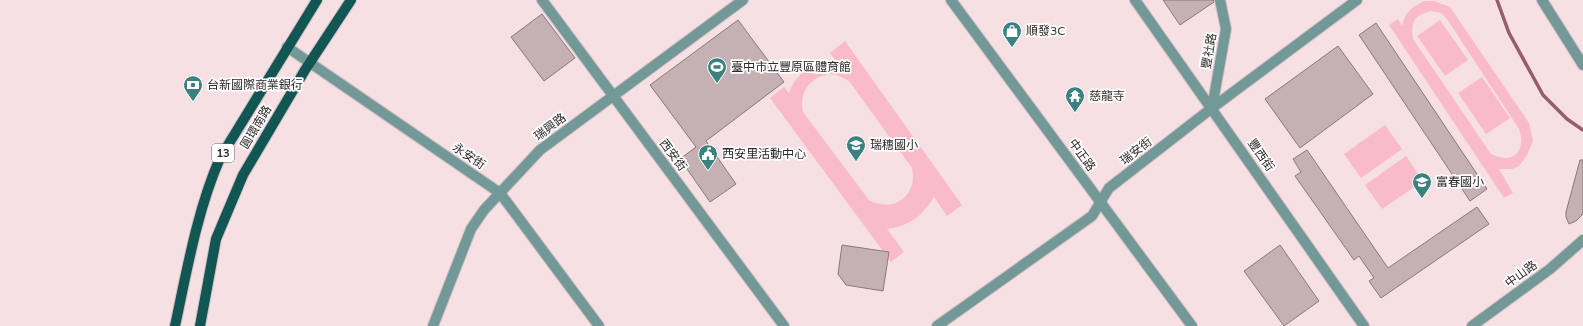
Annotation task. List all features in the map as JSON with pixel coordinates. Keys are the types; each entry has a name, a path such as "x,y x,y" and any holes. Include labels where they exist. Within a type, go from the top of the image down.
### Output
{"main road":[{"name":"圓環南路","path":"175,326 209,183 220,158 317,0"},
{"name":"圓環南路","path":"200,326 216,239 243,175 309,63 351,0"}],"street":[{"name":"西安街","path":"542,0 784,326"},
{"name":"瑞興路","path":"434,326 470,229 484,210 540,150 743,0"},
{"name":"中正路","path":"951,0 1192,326"},
{"name":"豐西街","path":"1136,0 1364,326"},
{"name":"豐社路","path":"1212,108 1226,29 1220,0"},
{"name":"瑞安街","path":"937,326 1092,216 1109,188 1212,108 1357,0"},
{"path":"1542,0 1583,66"},
{"name":"永安街","path":"287,47 500,193 599,326"},
{"name":"中山路","path":"1472,326 1550,269 1583,240"}],"shaded area":[{"path":"1424,1 1434,1 1450,7 1529,123 1533,141 1527,155 1519,166 1512,169 1499,169 1513,193 1504,198 1389,25 1398,19 1402,26 1407,14","holes":["1432,11 1441,13 1447,19 1519,129 1521,138 1520,149 1510,158 1491,154 1413,39 1413,23 1418,17"]},
{"path":"1440,20 1468,60 1445,76 1417,36"},
{"path":"845,41 962,205 947,216 934,197 925,210 915,219 895,228 887,229 904,252 891,262 770,98 784,87 789,93 796,79 807,69 820,63 836,61 830,53","holes":["830,74 837,75 849,81 912,168 913,178 908,194 895,203 887,205 878,204 869,200 803,112 803,98 812,82 817,78"]},
{"path":"1482,77 1510,118 1486,134 1458,93"},
{"path":"1385,125 1402,149 1361,178 1344,154"},
{"path":"1406,156 1423,181 1382,209 1365,185"}],"building":[{"path":"1163,0 1214,0 1214,2 1180,25"},
{"path":"542,14 575,58 544,81 511,37"},
{"name":"臺中市立豐原區體育館","path":"738,20 784,82 706,141 736,184 710,202 680,159 696,147 650,85"},
{"path":"1376,23 1487,189 1470,201 1359,35"},
{"path":"1338,46 1373,94 1300,148 1265,99"},
{"path":"1307,150 1388,268 1477,207 1489,224 1381,298 1369,281 1374,278 1359,256 1354,260 1295,176 1301,172 1293,159"},
{"path":"1580,160 1583,160 1583,214 1576,221 1569,224 1566,217 1566,212"},
{"path":"842,245 889,252 883,291 846,285 838,274"},
{"path":"1280,245 1319,301 1284,326 1244,271"}],"waterway":[{"path":"1497,0 1509,33 1543,95 1567,119 1583,130"}],"place":[{"name":"順發3C","path":"1012,48"},
{"name":"臺中市立豐原區體育館","path":"717,84"},
{"name":"台新國際商業銀行","path":"193,102"},
{"name":"慈龍寺","path":"1075,113"},
{"name":"瑞穗國小","path":"856,162"},
{"name":"西安里活動中心","path":"708,171"},
{"name":"富春國小","path":"1422,199"}]}
